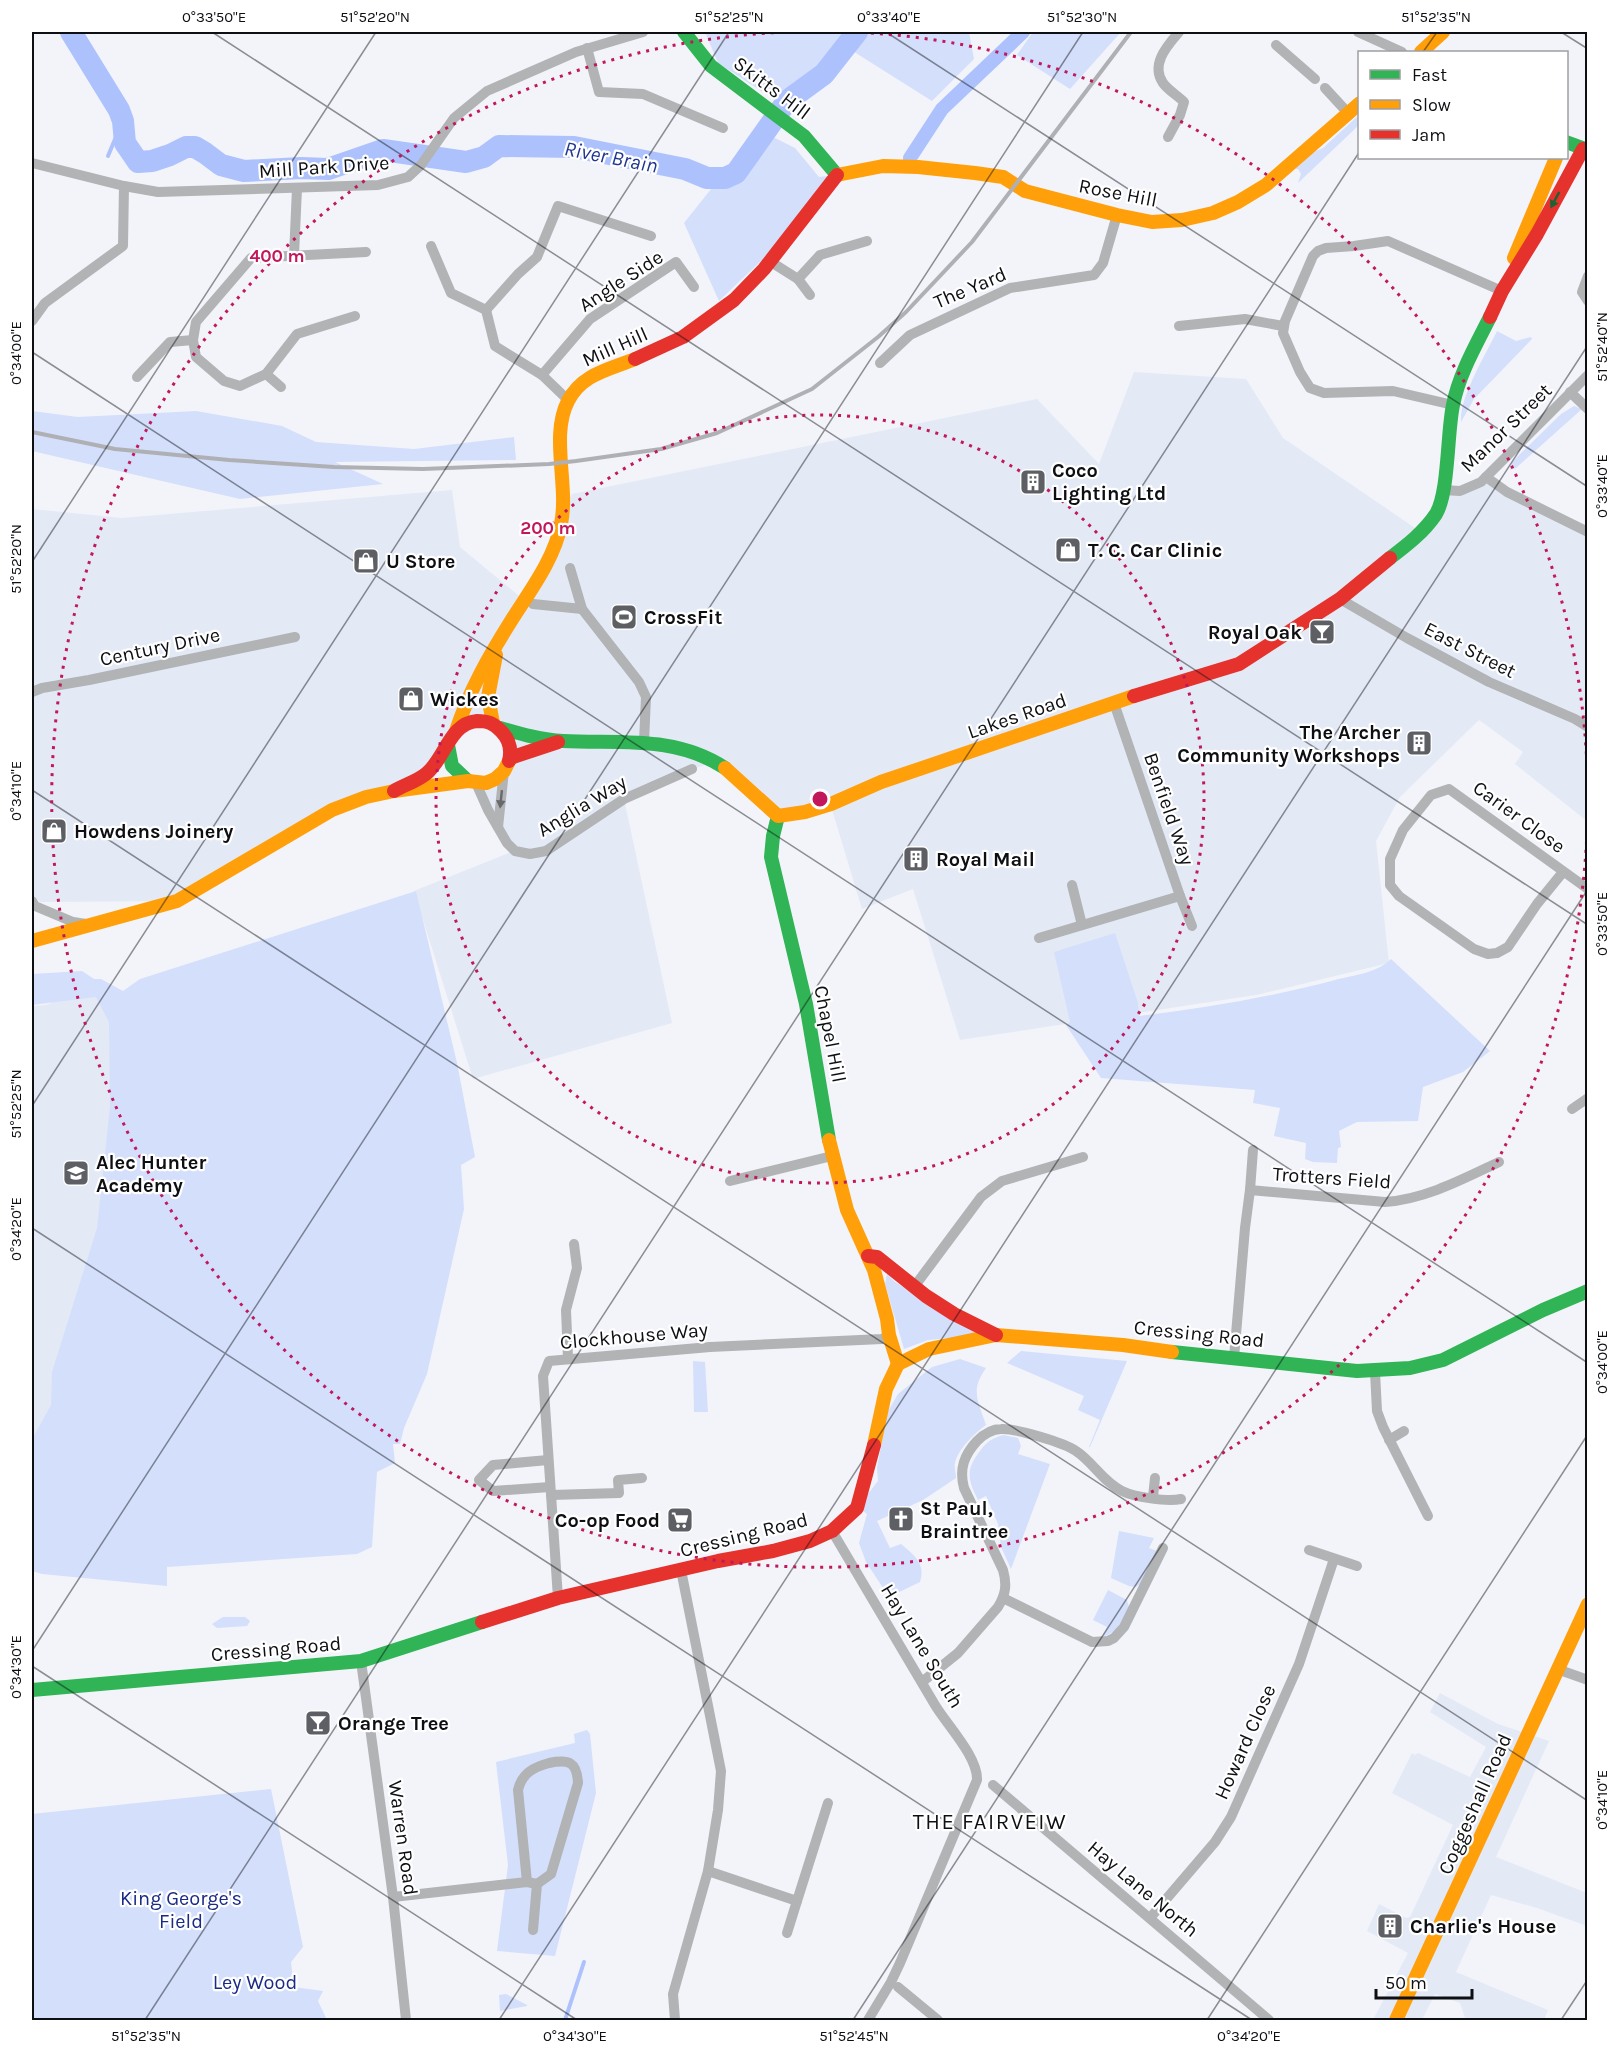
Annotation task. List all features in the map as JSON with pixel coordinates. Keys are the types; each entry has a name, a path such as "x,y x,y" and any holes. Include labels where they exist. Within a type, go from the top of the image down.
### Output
{"street":[{"name":"Mill Park Drive","path":"32,163 158,192 378,185 408,177 421,165 454,118 487,91 587,48 643,32"},
{"name":"Skitts Hill","path":"684,32 711,66 804,136 837,175"},
{"path":"1168,137 1184,102 1162,82 1159,58 1179,32"},
{"path":"1358,32 1400,51"},
{"path":"1422,51 1443,32"},
{"path":"1276,45 1315,79"},
{"path":"587,48 599,92 644,94 723,128"},
{"path":"1325,88 1348,113"},
{"name":"Rose Hill","path":"837,175 883,166 918,167 1003,177 1025,191 1117,215 1162,222 1201,216 1238,202 1271,180 1358,104"},
{"path":"1513,270 1537,234 1585,149 1568,143"},
{"path":"1513,270 1514,257 1556,159"},
{"name":"Mill Hill","path":"456,731 463,705 477,675 553,550 562,525 565,504 561,429 568,400 576,388 604,368 635,360 672,343 745,292 771,262 837,175"},
{"path":"32,321 45,303 123,246 124,186"},
{"path":"294,256 297,188"},
{"path":"486,310 518,274 537,257 558,206 651,236"},
{"name":"The Yard","path":"880,363 910,335 1010,288 1094,275 1103,263 1117,215"},
{"path":"798,279 820,255 867,241"},
{"path":"1453,405 1388,390 1324,393 1313,390 1300,372 1284,338 1283,326 1313,256 1326,248 1388,241 1502,291"},
{"path":"431,246 451,293 486,310"},
{"path":"355,316 297,334 266,374 240,386 224,381 196,357 193,340 196,322 251,258 366,252"},
{"name":"Angle Side","path":"542,375 590,319 676,262 694,287"},
{"path":"771,262 798,279 810,295"},
{"name":"Lakes Road","path":"778,816 797,815 861,792 881,782 1114,703 1239,664 1341,599 1422,532 1437,512 1443,490 1453,405 1462,375 1513,270"},
{"path":"1587,276 1582,292 1587,301"},
{"path":"486,310 495,346 542,375 568,400"},
{"path":"1179,326 1245,319 1283,326"},
{"path":"137,377 170,342 193,340"},
{"path":"266,374 280,387"},
{"name":"Manor Street","path":"1443,490 1467,489 1486,477 1587,375"},
{"path":"1570,392 1587,409"},
{"path":"1486,477 1508,492 1587,532"},
{"path":"570,568 582,609 639,682 646,696 644,742"},
{"name":"East Street","path":"1341,599 1489,682 1575,719 1587,727"},
{"path":"532,604 582,609"},
{"name":"Century Drive","path":"32,692 42,688 295,638"},
{"name":"Mill Hill","path":"496,726 489,712 487,695 498,643"},
{"name":"Benfield Way","path":"1114,703 1192,926"},
{"path":"394,791 426,773 456,731 469,722 484,721 560,741 644,742 676,746 716,762 778,816"},
{"path":"496,726 507,736 510,747 498,828"},
{"path":"32,941 177,901 333,810 366,797 394,791 472,782 486,783 495,779 507,764 560,741"},
{"path":"448,745 448,759 454,771 472,782"},
{"name":"Anglia Way","path":"472,782 507,843 515,851 530,854 546,851 624,799 692,769"},
{"name":"Carier Close","path":"1563,872 1537,904 1508,947 1497,953 1488,954 1474,949 1399,896 1390,885 1390,859 1403,830 1431,795 1449,789 1587,889"},
{"name":"Chapel Hill","path":"778,816 771,857 806,1004 832,1156 847,1210 874,1269 898,1364"},
{"path":"1072,885 1082,925"},
{"path":"1039,938 1180,896"},
{"path":"32,901 35,906 74,922 92,925"},
{"path":"1572,1109 1587,1098"},
{"path":"1250,1190 1253,1150"},
{"path":"730,1181 832,1156"},
{"path":"914,1287 981,1197 1002,1181 1083,1157"},
{"name":"Trotters Field","path":"1234,1358 1250,1190 1385,1202 1407,1200 1425,1195 1499,1162"},
{"path":"568,1358 566,1310 577,1268 574,1244"},
{"path":"868,1256 877,1257 914,1287 954,1314 996,1335"},
{"name":"Cressing Road","path":"32,1690 360,1661 558,1598 810,1541 832,1531 857,1508 870,1466 886,1389 898,1364 929,1348 996,1335 1123,1345 1357,1371 1410,1368 1443,1360 1543,1310 1587,1291"},
{"name":"Clockhouse Way","path":"558,1598 543,1376 549,1361 710,1347 882,1339 889,1335"},
{"path":"1375,1371 1377,1411 1389,1440 1428,1516"},
{"path":"922,1682 958,1653 1004,1598 1006,1579 1003,1570 963,1488 962,1467 967,1455 980,1438 996,1429 1009,1429 1054,1442 1076,1451 1119,1490 1153,1497 1181,1499"},
{"path":"1389,1440 1404,1431"},
{"path":"548,1460 493,1466 479,1480 493,1491 619,1493 618,1480 642,1478"},
{"path":"1153,1497 1155,1478"},
{"name":"Hay Lane South","path":"832,1531 975,1766 977,1780 900,1963 868,2020"},
{"path":"1004,1598 1092,1642 1108,1641 1124,1627 1163,1548"},
{"path":"1309,1550 1357,1566"},
{"name":"Howard Close","path":"1150,1918 1215,1842 1231,1817 1299,1664 1334,1558"},
{"path":"675,2020 673,1994 708,1871 718,1810 721,1771 681,1570"},
{"name":"Coggeshall Road","path":"1396,2020 1587,1604"},
{"name":"Warren Road","path":"360,1661 393,1897 406,2020"},
{"path":"1557,1669 1587,1680"},
{"path":"393,1897 532,1883 551,1874 578,1783 575,1768 570,1762 561,1761 539,1766 526,1773 519,1785 532,1883 533,1930"},
{"name":"Hay Lane North","path":"993,1785 1269,2020"},
{"path":"787,1933 828,1803"},
{"path":"708,1871 797,1901"},
{"path":"898,1987 938,2020"}],"shaded area":[{"path":"1134,372 1246,379 1283,438 1421,532 1443,490 1455,491 1486,477 1587,527 1587,821 1515,764 1523,752 1479,720 1400,797 1376,841 1389,963 1256,995 960,1040 913,889 862,909 830,803 778,816 715,762 692,769 624,799 672,1023 473,1079 414,891 514,851 476,783 495,779 510,747 484,721 448,745 394,791 366,797 177,901 40,902 32,896 32,509 122,518 452,490 460,547 524,600 565,504 572,494 1037,399 1099,464"},
{"name":"Alec Hunter Academy","path":"99,984 130,1099 69,1374 32,1439 32,1006 46,1005"},
{"path":"1440,1693 1498,1724 1549,1741 1496,1857 1587,1893 1587,1926 1491,1895 1456,1972 1548,2010 1544,2020 1473,2020 1465,2018 1460,2003 1435,1994 1422,2020 1373,2020 1408,1953 1367,1931 1379,1904 1406,1918 1410,1917 1453,1825 1392,1793 1412,1753 1415,1755 1418,1753 1470,1777 1486,1747 1430,1712"}],"green space":[{"path":"705,32 969,32 974,59 932,101 840,43 833,53 777,101 718,63"},
{"path":"1033,32 1121,32 1070,89 1017,55"},
{"path":"1358,116 1358,126 1298,183 1301,174 1298,169 1295,169 1311,153 1323,148"},
{"path":"773,137 795,148 819,177 837,175 765,257 719,301 684,223 719,179 745,175"},
{"path":"1497,331 1516,341 1531,337 1532,339 1474,399 1461,422 1464,401"},
{"path":"1574,406 1582,409 1516,468 1510,470 1517,457 1561,414"},
{"path":"32,411 78,417 196,411 282,426 316,442 414,449 514,437 516,460 335,462 383,484 240,499 32,451"},
{"path":"416,891 457,1063 475,1157 461,1165 464,1209 427,1374 404,1428 400,1444 393,1444 395,1463 377,1472 372,1547 357,1554 167,1567 167,1586 42,1574 32,1571 32,1439 51,1405 52,1372 97,1228 110,1107 109,1022 96,997 32,1005 32,974 82,971 94,979 101,979 123,991 140,979"},
{"path":"1115,933 1138,1003 1139,1016 1213,1006 1287,992 1365,973 1391,959 1490,1051 1463,1072 1423,1087 1418,1121 1357,1122 1339,1131 1341,1147 1338,1148 1337,1163 1313,1162 1305,1159 1306,1143 1274,1136 1280,1108 1253,1103 1255,1090 1101,1078 1066,1025 1070,1022 1054,952"},
{"path":"887,1274 895,1282 977,1333 975,1336 928,1340 904,1349 885,1284"},
{"path":"1021,1351 1127,1361 1090,1447 1100,1420 1078,1410 1084,1396 1007,1363"},
{"path":"960,1359 986,1368 978,1383 977,1396 986,1425 960,1452 955,1465 956,1478 923,1500 877,1521 890,1548 901,1544 918,1560 921,1570 920,1582 889,1597 866,1562 859,1543 867,1514 861,1509 864,1499 878,1481 877,1468 887,1413 898,1394 932,1367"},
{"path":"693,1361 705,1362 708,1412 694,1412"},
{"path":"1003,1435 1018,1438 1021,1446 1018,1454 1050,1464 1011,1569 1001,1547 998,1524 986,1496 978,1500 970,1481 972,1464 982,1448"},
{"path":"1119,1531 1154,1538 1149,1548 1157,1551 1140,1584 1136,1587 1111,1578"},
{"path":"1108,1590 1127,1600 1129,1607 1116,1629 1102,1637 1107,1627 1093,1620"},
{"path":"223,1617 245,1617 250,1621 247,1626 217,1628 212,1624"},
{"path":"587,1730 590,1734 596,1793 555,1956 497,1951 508,1865 496,1762 575,1743 574,1734"},
{"name":"King George's Field","path":"271,1789 303,1947 291,1962 294,1987 323,1991 318,2001 327,2020 32,2020 32,1814"},
{"path":"506,1994 527,2006 500,2011 499,1995"}],"waterway":[{"name":"River Brain","path":"71,32 119,110 123,121 125,143 138,162 152,161 186,147 195,147 221,165 244,171 328,169 383,150 466,162 484,157 499,146 574,147 685,169 707,178 725,178 736,173 787,101 824,74 857,32"},
{"path":"910,158 942,109 1023,32"},
{"path":"108,156 118,132 119,110"},
{"path":"565,2020 584,1962"}],"railway":[{"path":"32,432 115,449 229,460 334,467 423,469 576,461 661,449 717,433 812,389 906,312 972,242 1131,32"}],"traffic: fast":[{"path":"684,32 711,66 804,136 837,175"},
{"path":"1568,143 1588,150"},
{"path":"1390,558 1426,527 1436,514 1446,477 1451,417 1459,382 1490,317"},
{"path":"500,728 555,740 646,743 667,746 706,757 725,768"},
{"path":"448,745 452,766 468,781"},
{"path":"778,816 771,857 806,1004 829,1140"},
{"path":"1172,1352 1357,1371 1410,1368 1443,1360 1543,1310 1588,1291"},
{"path":"32,1690 361,1661 482,1622"}],"traffic: slow":[{"path":"1422,51 1443,32"},
{"path":"837,175 883,166 975,173 1003,177 1025,191 1117,215 1152,222 1182,220 1213,213 1238,202 1266,185 1358,105"},
{"path":"1514,258 1556,159"},
{"path":"456,731 480,674 541,574 558,537 563,509 560,430 568,401 588,379 635,359"},
{"path":"493,723 488,697 496,655"},
{"path":"725,768 778,816 805,812 831,804 881,782 1134,696"},
{"path":"32,941 177,901 332,810 366,797 468,781 486,783 504,771 509,761"},
{"path":"829,1140 847,1210 874,1270 898,1364"},
{"path":"874,1445 886,1389 898,1364 929,1349 996,1335 1123,1345 1172,1352"},
{"path":"1396,2020 1588,1604"}],"traffic: jam":[{"path":"1490,317 1502,291 1537,234 1583,149"},
{"path":"635,359 683,337 734,300 764,269 837,175"},
{"path":"1134,696 1239,664 1340,599 1390,558"},
{"path":"394,791 427,773 454,734 468,723 484,721 498,728 509,744 509,761"},
{"path":"510,758 558,742"},
{"path":"868,1256 877,1257 926,1296 954,1314 996,1335"},
{"path":"482,1622 558,1598 810,1541 832,1531 857,1508 874,1445"}],"place":[{"name":"Coco Lighting Ltd","path":"1033,482"},
{"name":"T. C. Car Clinic","path":"1068,550"},
{"name":"U Store","path":"366,561"},
{"name":"CrossFit","path":"624,617"},
{"name":"Royal Oak","path":"1322,632"},
{"name":"Wickes","path":"411,699"},
{"name":"The Archer Community Workshops","path":"1419,743"},
{"name":"Howdens Joinery","path":"54,831"},
{"name":"Royal Mail","path":"916,859"},
{"name":"Alec Hunter Academy","path":"76,1173"},
{"name":"St Paul, Braintree","path":"901,1519"},
{"name":"Co-op Food","path":"680,1520"},
{"name":"Orange Tree","path":"318,1723"},
{"name":"Charlie's House","path":"1390,1926"}],"district":[{"name":"THE FAIRVEIW","path":"990,1822"}],"park label":[{"name":"Ley Wood","path":"255,1982"}]}
